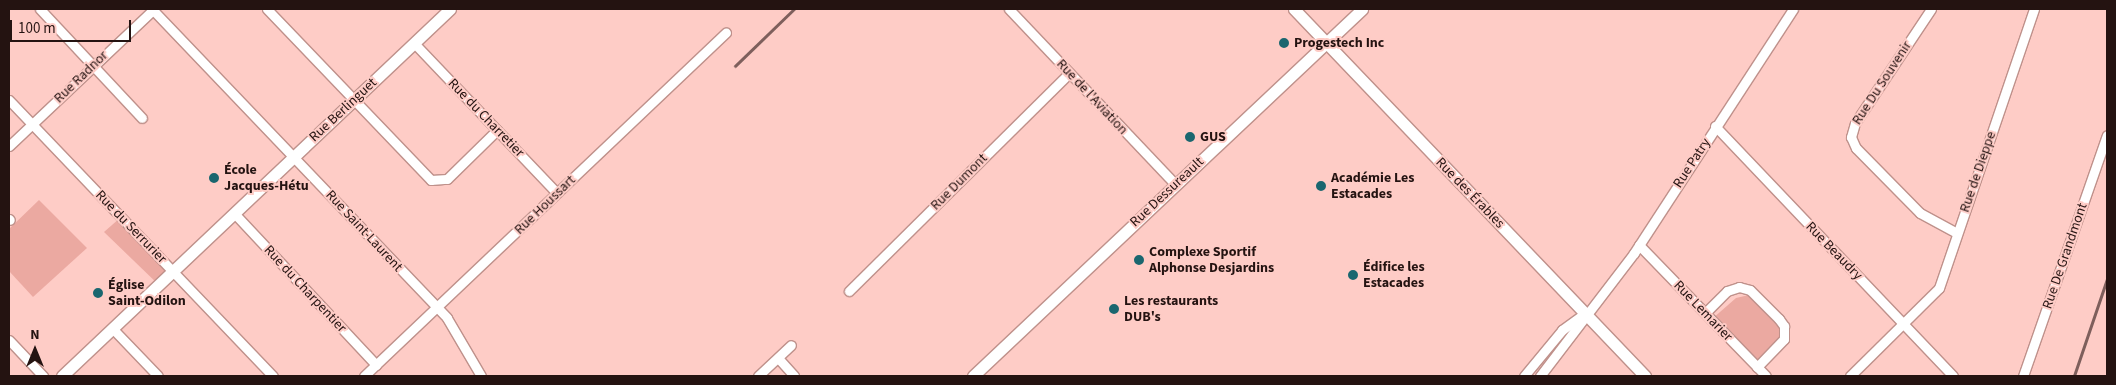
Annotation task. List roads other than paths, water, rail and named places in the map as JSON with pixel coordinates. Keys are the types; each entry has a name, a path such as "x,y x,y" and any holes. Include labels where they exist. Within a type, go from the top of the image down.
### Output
{"street":[{"path":"40,9 142,118"},
{"name":"Rue Radnor","path":"9,146 153,9"},
{"name":"Rue Saint-Laurent","path":"153,9 437,307 454,327 481,376"},
{"path":"267,9 434,182 446,179 497,130"},
{"name":"Rue Berlinguet","path":"62,376 450,9"},
{"name":"Rue de l'Aviation","path":"1009,9 1175,184"},
{"name":"Rue des Érables","path":"1294,9 1646,376"},
{"name":"Rue Dessureault","path":"973,376 1362,9"},
{"name":"Rue Patry","path":"1540,376 1571,338 1585,314 1639,245 1793,9"},
{"name":"Rue Du Souvenir","path":"1931,9 1855,123 1850,137 1856,148 1920,213 1957,233"},
{"name":"Rue de Dieppe","path":"1904,324 1939,288 2034,9"},
{"name":"Rue Houssart","path":"364,376 726,33"},
{"name":"Rue du Charretier","path":"414,43 557,193"},
{"name":"Rue Dumont","path":"849,291 1069,73"},
{"name":"Rue du Serrurier","path":"9,100 273,376"},
{"name":"Rue Beaudry","path":"1715,126 1953,376"},
{"name":"Rue De Grandmont","path":"2023,376 2107,135"},
{"name":"Rue du Charpentier","path":"234,213 376,365"},
{"name":"Rue Lemarier","path":"1639,245 1766,376"},
{"path":"1705,314 1727,291 1739,287 1750,290 1779,319 1784,326 1784,339 1757,367"},
{"name":"Rue Patry","path":"1524,376 1562,330 1585,314"},
{"path":"1850,376 1904,324"},
{"path":"112,328 158,376"},
{"path":"9,340 43,376"},
{"path":"758,376 791,345"},
{"path":"778,358 794,376"}],"railway":[{"path":"735,66 794,9"},
{"path":"2074,376 2107,279"}],"place":[{"name":"Progestech Inc","path":"1284,43"},
{"name":"GUS","path":"1190,137"},
{"name":"École Jacques-Hétu","path":"214,178"},
{"name":"Académie Les Estacades","path":"1321,186"},
{"name":"Complexe Sportif Alphonse Desjardins","path":"1139,260"},
{"name":"Édifice les Estacades","path":"1353,275"},
{"name":"Église Saint-Odilon","path":"98,293"},
{"name":"Les restaurants DUB's","path":"1114,309"}]}
